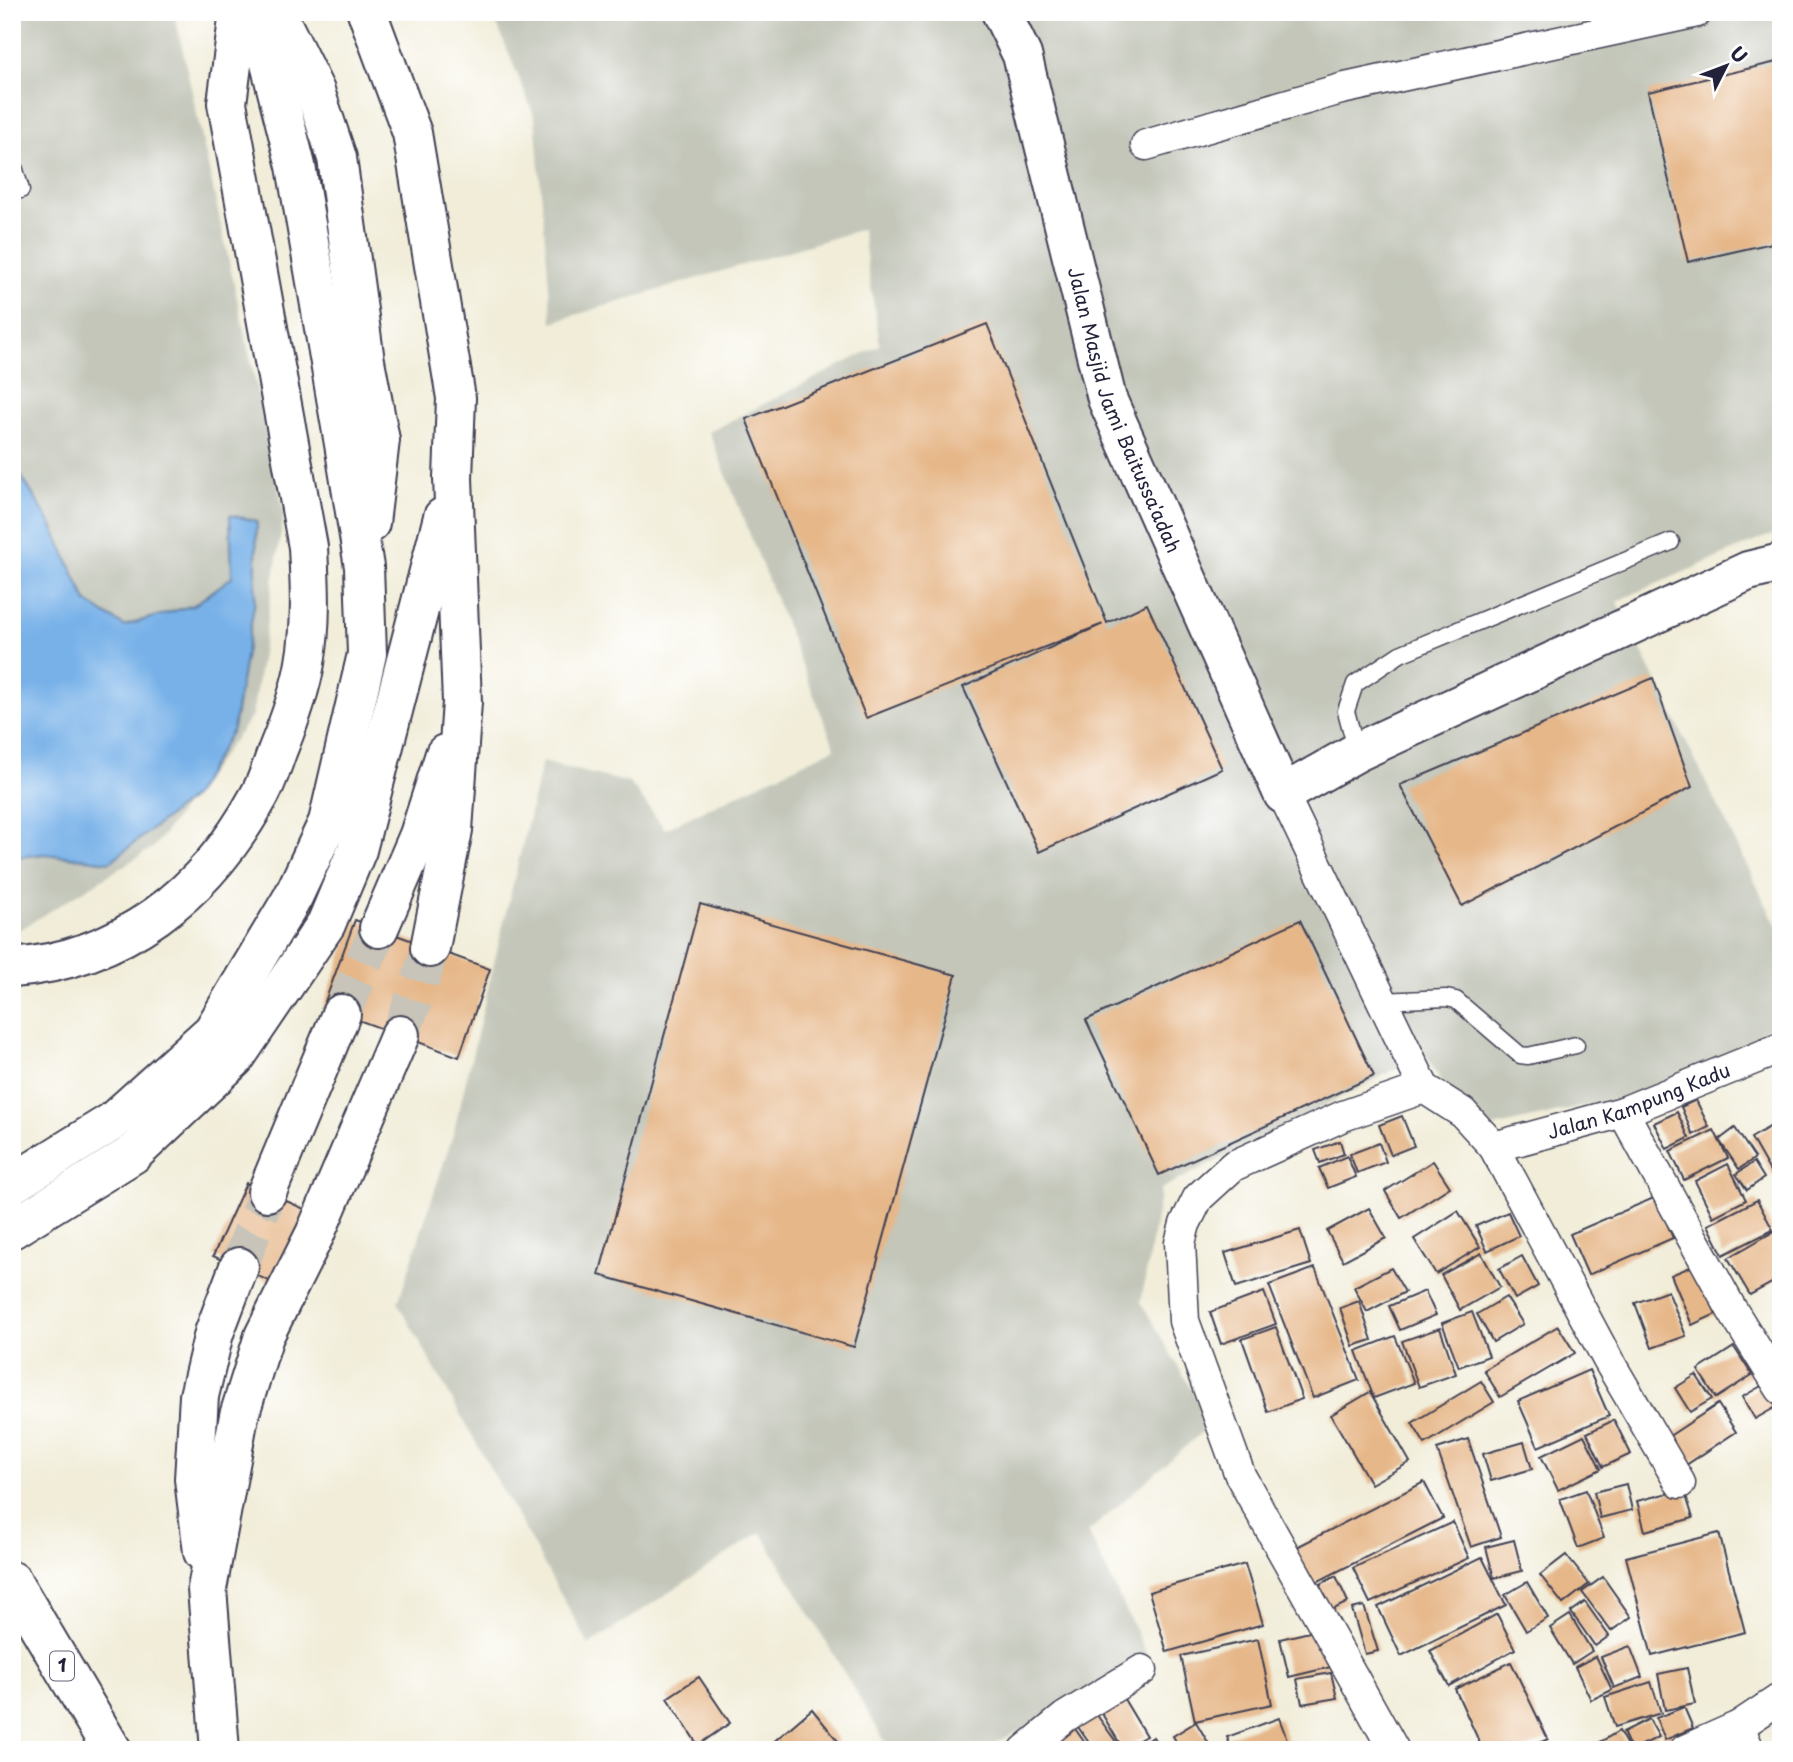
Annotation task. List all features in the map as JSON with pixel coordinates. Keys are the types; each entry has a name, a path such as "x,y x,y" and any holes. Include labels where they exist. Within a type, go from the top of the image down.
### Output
{"main road":[{"path":"12,968 40,966 87,954 134,932 178,899 219,858 259,797 288,724 305,664 311,604 308,547 227,103 239,12"},
{"path":"12,1184 112,1122 213,1031 293,897 328,822 367,654 364,567 296,166 257,12"},
{"path":"276,12 315,91 337,158 365,361 380,440 364,567"},
{"path":"367,12 412,133 456,398 453,478 462,702 453,830 430,948"},
{"name":"Jalan Masjid Jami Baitussa'adah","path":"1001,12 1022,55 1107,399 1283,794"},
{"path":"12,1230 133,1154 235,1058 326,924 356,850 453,478"},
{"path":"1283,794 1357,752 1748,572 1781,563"},
{"path":"379,928 419,835 462,702"},
{"path":"267,1192 341,1014"},
{"path":"207,1589 239,1416 264,1336 314,1234 400,1035"},
{"path":"220,1750 207,1589 194,1479 199,1396 214,1333 239,1267"},
{"name":"1","path":"12,1581 111,1750"}],"street":[{"path":"1146,145 1341,89 1696,12"},
{"path":"1283,794 1424,1088 1463,1113 1494,1147 1608,1360 1680,1483"},
{"name":"Jalan Kampung Kadu","path":"1494,1147 1623,1111 1781,1048"},
{"path":"1394,1750 1240,1475 1184,1321 1180,1243 1185,1224 1199,1198 1233,1166 1343,1116 1424,1088"},
{"path":"1623,1111 1732,1310 1780,1386"},
{"path":"1025,1750 1065,1717 1142,1670"},
{"path":"1685,1750 1744,1738 1781,1698"}],"lane":[{"path":"12,160 20,190"},
{"path":"1357,752 1346,711 1355,684 1400,654 1671,542"},
{"path":"1382,1001 1455,1000 1520,1055 1528,1056 1576,1045"}],"shaded area":[{"path":"12,12 172,12 177,24 284,513 252,716 154,847 21,929 12,928"},
{"path":"492,12 1781,12 1781,533 1765,537 1617,601 1781,935 1781,1044 1691,1082 1471,1132 1425,1054 1161,1189 1141,1302 1211,1424 1088,1532 1151,1663 982,1750 890,1750 761,1532 589,1645 398,1303 454,1131 542,762 630,783 665,829 835,748 709,432 880,345 862,229 552,322 535,118"}],"water":[{"path":"12,461 51,524 87,602 124,626 194,605 232,577 230,515 257,521 255,600 233,729 194,796 110,862 44,854 12,858"}],"building":[{"path":"1781,61 1781,241 1688,262 1648,92"},
{"path":"987,324 1107,623 1147,604 1222,769 1039,852 963,687 1103,624 866,718 746,419"},
{"path":"1653,678 1692,787 1462,906 1400,785"},
{"path":"700,904 956,975 854,1347 599,1275"},
{"path":"355,920 490,969 459,1057 323,1007"},
{"path":"1300,920 1374,1076 1159,1175 1086,1020"},
{"path":"1696,1100 1709,1127 1693,1135 1681,1107"},
{"path":"1677,1112 1689,1138 1667,1149 1654,1123"},
{"path":"1402,1116 1414,1146 1391,1155 1379,1125"},
{"path":"1781,1120 1781,1170 1772,1175 1751,1138"},
{"path":"1735,1128 1755,1158 1739,1169 1719,1140"},
{"path":"1714,1130 1728,1158 1684,1180 1670,1151"},
{"path":"1340,1141 1344,1154 1320,1163 1315,1150"},
{"path":"1379,1143 1386,1162 1357,1173 1350,1154"},
{"path":"1347,1156 1356,1177 1328,1188 1319,1168"},
{"path":"1433,1161 1450,1187 1401,1218 1385,1191"},
{"path":"1754,1162 1764,1178 1747,1190 1736,1174"},
{"path":"1728,1164 1746,1200 1713,1217 1695,1181"},
{"path":"246,1183 311,1212 278,1285 213,1256"},
{"path":"1656,1197 1673,1238 1588,1275 1570,1234"},
{"path":"1757,1200 1773,1230 1723,1255 1708,1225"},
{"path":"1369,1208 1386,1238 1343,1261 1327,1231"},
{"path":"1458,1211 1480,1247 1436,1274 1414,1239"},
{"path":"1508,1212 1519,1236 1487,1251 1476,1226"},
{"path":"1780,1228 1781,1278 1750,1295 1728,1258"},
{"path":"1300,1230 1311,1264 1236,1287 1225,1253"},
{"path":"1481,1253 1500,1287 1460,1310 1441,1275"},
{"path":"1522,1256 1538,1286 1515,1299 1499,1269"},
{"path":"1695,1265 1716,1314 1692,1325 1671,1275"},
{"path":"1315,1268 1359,1380 1313,1398 1269,1285"},
{"path":"1391,1268 1405,1292 1367,1312 1354,1287"},
{"path":"1425,1291 1436,1315 1400,1330 1389,1306"},
{"path":"1668,1291 1686,1336 1652,1348 1635,1303"},
{"path":"1264,1292 1276,1324 1221,1344 1210,1312"},
{"path":"1506,1297 1523,1324 1493,1342 1477,1314"},
{"path":"1359,1301 1372,1340 1353,1346 1340,1308"},
{"path":"1472,1312 1489,1356 1459,1367 1442,1323"},
{"path":"1558,1326 1575,1353 1500,1397 1484,1370"},
{"path":"1276,1327 1302,1399 1268,1412 1242,1339"},
{"path":"1440,1328 1456,1374 1419,1387 1402,1341"},
{"path":"1395,1336 1414,1383 1374,1398 1356,1351"},
{"path":"1734,1347 1752,1375 1716,1398 1698,1370"},
{"path":"1589,1370 1609,1416 1538,1447 1518,1401"},
{"path":"1696,1375 1712,1399 1690,1412 1675,1388"},
{"path":"1481,1381 1494,1402 1425,1444 1412,1423"},
{"path":"1763,1385 1776,1407 1755,1419 1742,1397"},
{"path":"1370,1392 1410,1462 1371,1484 1331,1415"},
{"path":"1718,1404 1736,1432 1686,1465 1668,1437"},
{"path":"1614,1420 1631,1454 1603,1467 1587,1433"},
{"path":"1584,1435 1601,1469 1558,1490 1541,1456"},
{"path":"1468,1439 1501,1537 1471,1547 1437,1449"},
{"path":"1524,1442 1532,1469 1491,1481 1483,1454"},
{"path":"1424,1482 1443,1518 1307,1587 1289,1551"},
{"path":"1626,1484 1632,1510 1600,1518 1594,1492"},
{"path":"1684,1489 1693,1518 1645,1531 1637,1501"},
{"path":"1586,1490 1604,1538 1578,1548 1560,1499"},
{"path":"1453,1522 1469,1558 1370,1603 1353,1568"},
{"path":"1719,1533 1745,1632 1652,1656 1626,1557"},
{"path":"1514,1540 1522,1571 1494,1578 1486,1547"},
{"path":"1566,1555 1589,1584 1563,1604 1540,1575"},
{"path":"1482,1557 1506,1605 1401,1656 1378,1607"},
{"path":"1245,1564 1263,1624 1167,1652 1149,1592"},
{"path":"1336,1576 1348,1602 1324,1614 1311,1589"},
{"path":"1603,1577 1631,1617 1611,1631 1582,1592"},
{"path":"1527,1582 1548,1618 1526,1631 1505,1595"},
{"path":"1585,1602 1609,1636 1595,1646 1571,1612"},
{"path":"1364,1606 1378,1651 1365,1654 1352,1609"},
{"path":"1497,1614 1515,1649 1449,1686 1430,1651"},
{"path":"1570,1615 1592,1651 1572,1664 1550,1628"},
{"path":"1322,1629 1331,1667 1289,1677 1280,1639"},
{"path":"1258,1639 1272,1704 1195,1721 1181,1656"},
{"path":"1630,1646 1642,1677 1614,1688 1601,1657"},
{"path":"1596,1656 1612,1690 1591,1700 1575,1667"},
{"path":"1511,1662 1548,1739 1524,1750 1483,1750 1455,1689"},
{"path":"1687,1668 1695,1704 1665,1710 1658,1674"},
{"path":"1331,1673 1337,1698 1302,1704 1297,1679"},
{"path":"699,1677 730,1723 698,1745 667,1698"},
{"path":"1651,1682 1661,1713 1615,1727 1605,1697"},
{"path":"1118,1689 1146,1736 1123,1749 1095,1702"},
{"path":"1684,1707 1693,1728 1665,1740 1656,1718"},
{"path":"812,1709 838,1741 827,1750 774,1750 770,1745"},
{"path":"1094,1711 1122,1750 1094,1750 1076,1724"},
{"path":"1279,1718 1291,1750 1232,1750 1227,1737"},
{"path":"1649,1719 1659,1737 1631,1750 1623,1732"},
{"path":"1196,1722 1209,1744 1200,1750 1181,1750 1173,1736"},
{"path":"1073,1726 1090,1750 1059,1750 1053,1741"},
{"path":"1619,1731 1628,1747 1623,1750 1587,1750"},
{"path":"1153,1737 1162,1750 1136,1750"}],"tunnel":[{"path":"341,1014 379,928"},
{"path":"400,1035 430,948"},
{"path":"239,1267 267,1192"}]}
